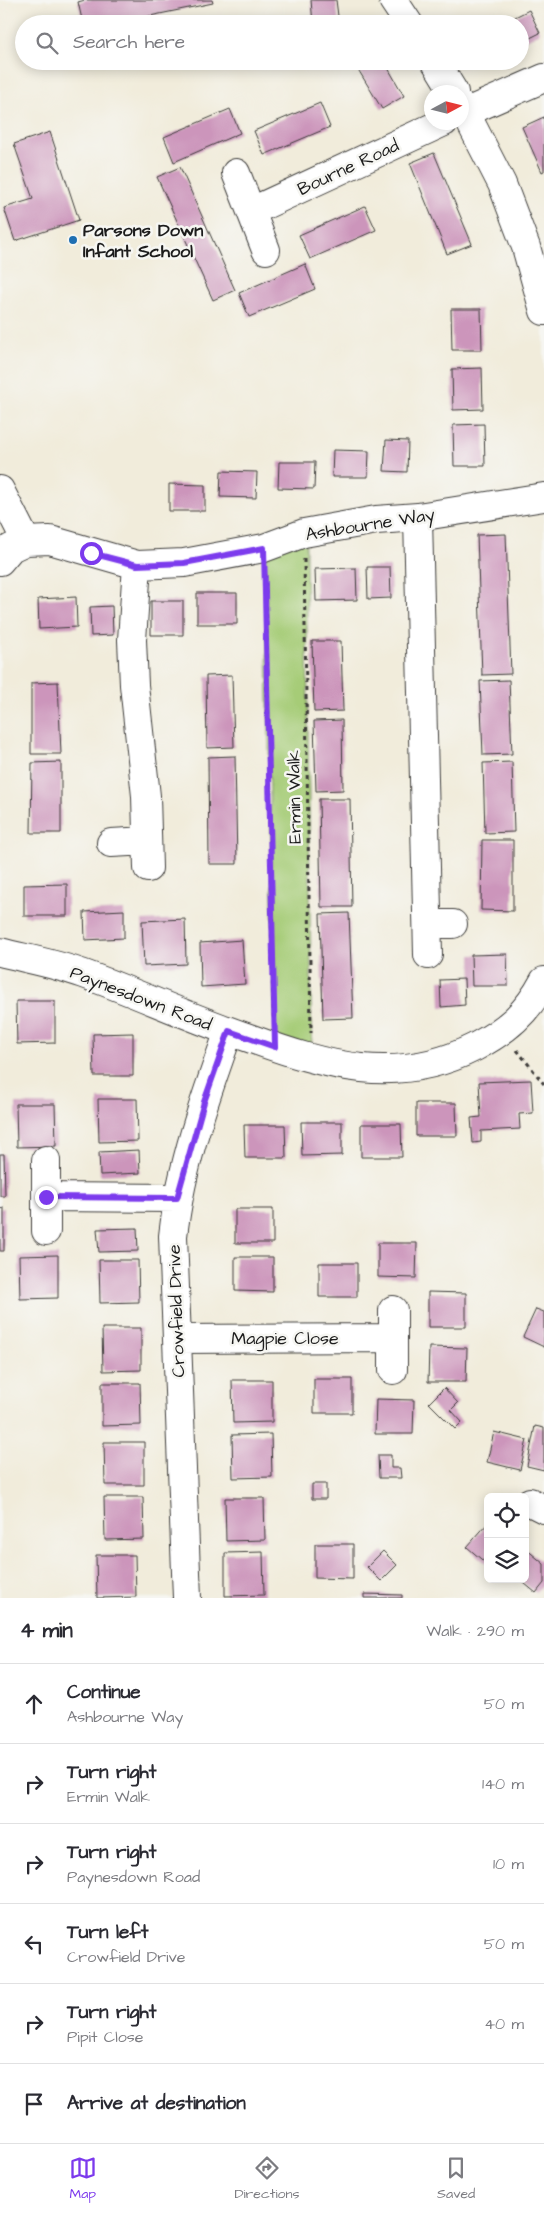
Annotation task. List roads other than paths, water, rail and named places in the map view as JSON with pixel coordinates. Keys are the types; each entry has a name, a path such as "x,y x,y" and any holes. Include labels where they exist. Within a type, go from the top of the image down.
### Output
{"street":[{"path":"393,0 403,15"},
{"path":"439,70 446,85"},
{"name":"Bourne Road","path":"469,106 544,78"},
{"name":"Bourne Road","path":"252,212 424,126"},
{"path":"469,130 502,184 526,247 544,311"},
{"path":"236,173 266,250"},
{"path":"0,490 26,541 11,548 0,561"},
{"name":"Ashbourne Way","path":"26,541 50,540 137,565 184,563 264,548 304,534 376,520 418,517 544,497"},
{"path":"418,517 440,924 428,955"},
{"path":"137,565 132,640 134,685 146,796 148,868"},
{"path":"111,843 147,841"},
{"name":"Paynesdown Road","path":"0,952 82,973 229,1031 312,1060 342,1067 375,1070 431,1064 457,1057 502,1032 525,1012 544,981"},
{"name":"Crowfield Drive","path":"187,1598 173,1236 177,1198 204,1102 229,1031"},
{"path":"46,1160 46,1231"},
{"path":"46,1197 177,1198"},
{"path":"393,1310 393,1370"},
{"name":"Magpie Close","path":"178,1339 393,1338"}],"place":[{"name":"Parsons Down Infant School","path":"73,240"}]}
